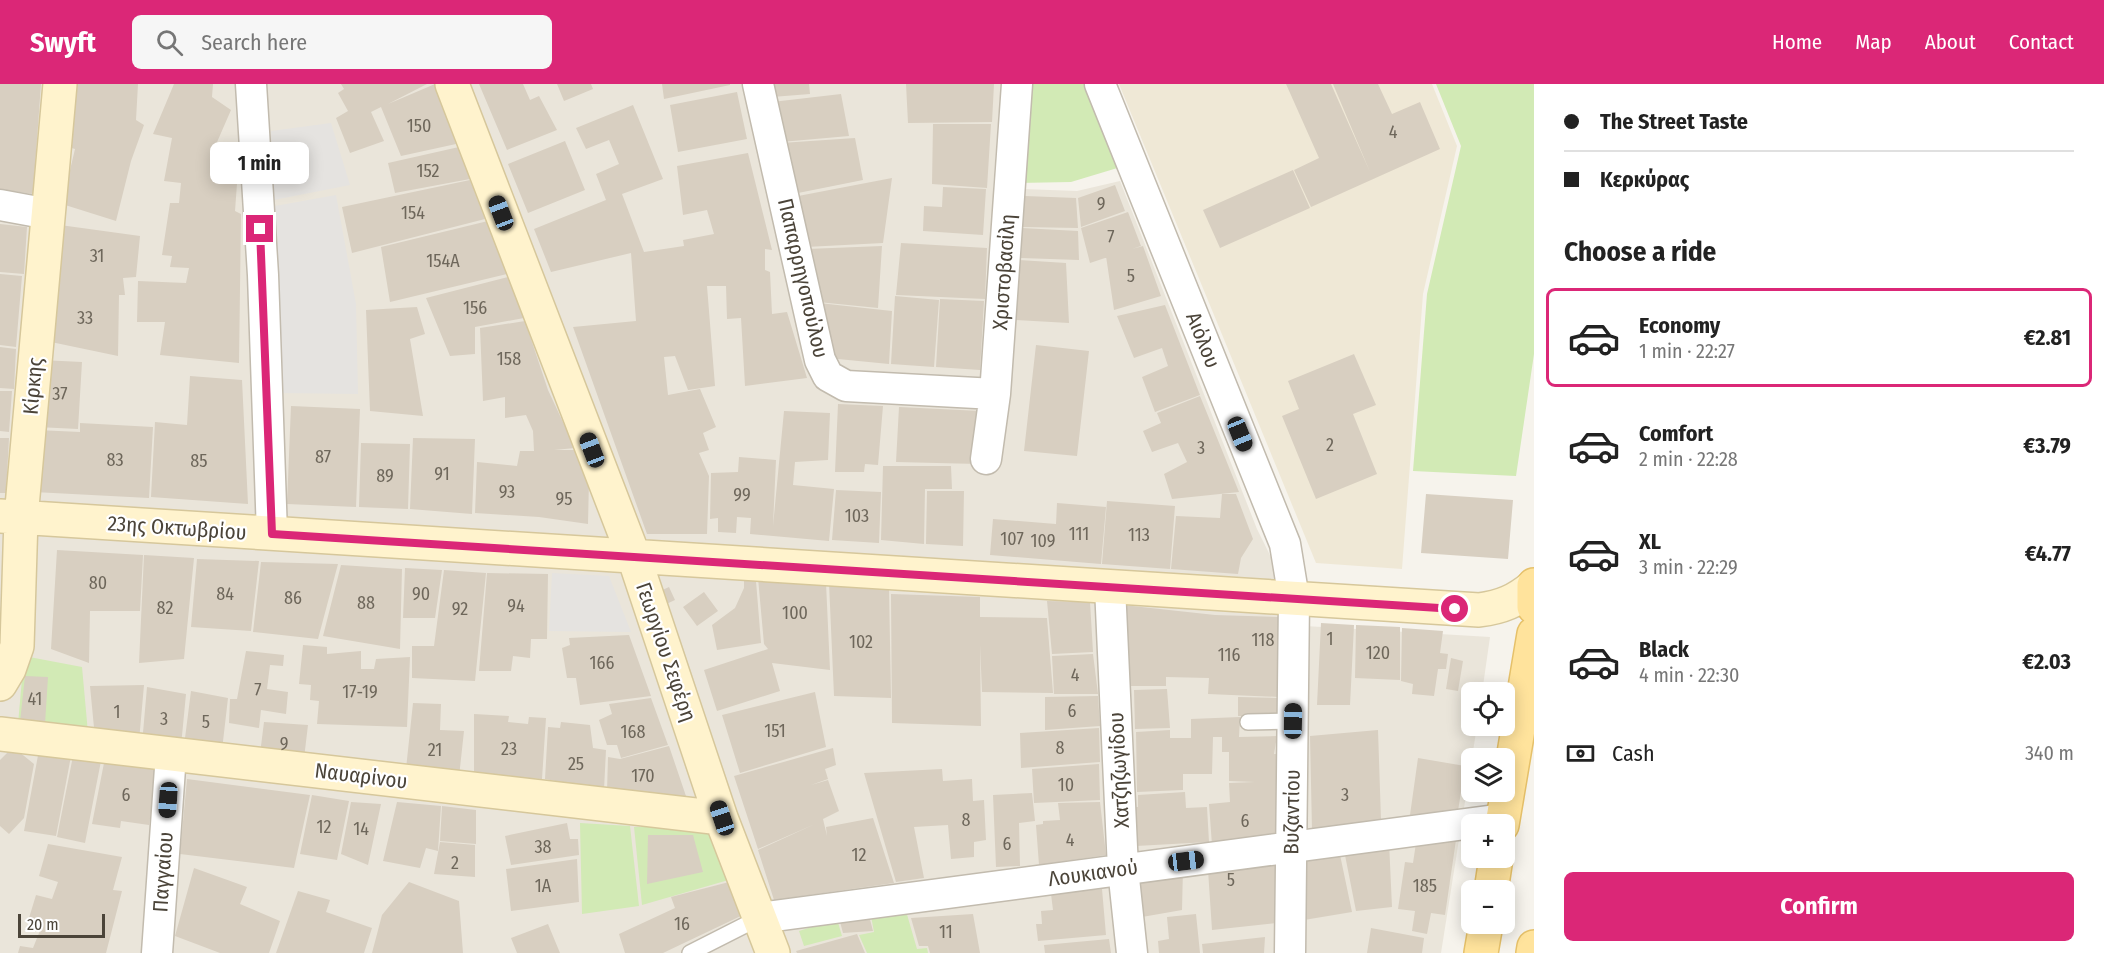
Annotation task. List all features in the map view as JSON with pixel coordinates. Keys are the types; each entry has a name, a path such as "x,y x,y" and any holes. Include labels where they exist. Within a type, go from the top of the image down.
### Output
{"main road":[{"path":"1534,586 1534,607"},
{"path":"1503,814 1534,634"},
{"path":"1481,953 1484,934"},
{"path":"1533,953 1534,947"}],"street":[{"name":"Κίρκης","path":"0,684 9,669 17,646 11,517 49,214 60,84"},
{"path":"251,84 263,275 272,534"},
{"name":"Γεωργίου Σεφέρη","path":"452,84 634,557 722,818 772,953"},
{"name":"Παπαρρηγοπούλου","path":"758,84 820,360 828,376 846,386 994,393"},
{"name":"Χριστοβασίλη","path":"986,459 994,393 1017,84"},
{"name":"Αιόλου","path":"1100,84 1285,543 1294,599"},
{"path":"0,205 49,214"},
{"name":"23ης Οκτωβρίου","path":"11,517 1479,610 1500,607 1518,599 1534,586"},
{"name":"Χατζηζωγίδου","path":"1110,587 1123,869 1132,953"},
{"name":"Βυζαντίου","path":"1290,953 1294,599"},
{"name":"Ναυαρίνου","path":"0,734 722,818"},
{"name":"Παγγαίου","path":"162,951 171,754"},
{"name":"Λουκιανού","path":"759,918 1292,847 1461,827"}],"lane":[{"path":"1248,722 1293,721"},
{"name":"Λουκιανού","path":"690,953 759,918"}],"shaded area":[{"path":"0,84 1001,84 993,188 1077,191 1120,181 1257,529 1305,626 1490,637 1484,682 1461,682 1461,736 1475,736 1474,748 1461,748 1461,802 1465,802 1463,814 1461,814 1461,827 1441,953 0,953"},
{"path":"1119,84 1432,84 1457,146 1423,294 1402,569 1316,563"},
{"path":"331,123 350,185 274,200 271,131"},
{"path":"336,195 356,304 358,394 280,393 275,206"},
{"path":"552,573 609,576 631,632 549,631"}],"green space":[{"path":"1026,84 1093,84 1124,166 1071,182 1017,183"},
{"path":"1436,84 1534,84 1534,354 1516,476 1413,471 1427,294 1461,146"},
{"path":"24,656 82,667 88,733 18,724"},
{"path":"580,823 630,826 639,906 582,914"},
{"path":"712,826 732,879 642,905 634,827"},
{"path":"906,911 917,949 927,948 928,953 867,953 859,935 874,932 871,916"},
{"path":"837,919 842,936 804,946 799,931"}],"building":[{"path":"0,84 41,84 33,194 0,189"},
{"path":"73,84 138,84 136,120 144,125 131,161 116,221 62,204 75,149 68,147"},
{"path":"174,84 213,84 212,97 231,110 214,149 239,156 235,211 241,214 239,363 160,355 165,322 137,322 138,281 186,283 189,268 170,267 172,256 162,255 170,203 179,203 181,183 164,181 172,138 153,134"},
{"path":"341,84 427,84 388,104 435,84 456,144 401,156 381,107 371,112 384,141 350,153 336,118 348,111 338,93 344,89"},
{"path":"479,84 523,84 530,100 539,96 557,130 507,150"},
{"path":"557,84 591,84 593,89 564,101"},
{"path":"662,84 730,84 730,85 664,99"},
{"path":"769,84 809,84 810,94 772,97"},
{"path":"906,84 994,84 992,122 908,123"},
{"path":"1286,84 1331,84 1370,172 1333,84 1378,84 1392,114 1420,102 1440,149 1311,207 1294,170 1319,158"},
{"path":"737,92 747,139 678,152 670,105"},
{"path":"841,94 849,136 781,142 772,102"},
{"path":"633,105 663,179 622,194 644,252 684,246 683,240 714,234 707,210 683,215 677,166 748,153 772,250 765,249 765,270 770,272 772,314 787,312 807,378 745,386 741,318 727,319 726,286 707,286 715,386 688,390 675,356 664,357 668,395 700,389 716,427 703,433 709,450 699,453 709,476 707,534 647,534 573,327 636,321 631,253 551,272 534,229 606,200 596,174 619,164 609,140 586,149 576,128"},
{"path":"933,124 991,124 987,188 932,184"},
{"path":"855,138 863,180 793,194 781,143"},
{"path":"565,141 585,190 528,213 508,164"},
{"path":"459,147 470,179 395,193 388,163"},
{"path":"1293,170 1310,208 1220,248 1203,210"},
{"path":"892,178 883,243 806,247 793,197"},
{"path":"470,180 485,219 352,253 342,207"},
{"path":"1115,185 1125,211 1081,227 1078,198"},
{"path":"943,187 986,189 983,235 923,231 924,206 942,207"},
{"path":"1025,196 1076,198 1078,228 1022,227"},
{"path":"1128,212 1141,246 1090,263 1081,228"},
{"path":"488,221 507,274 390,302 381,247"},
{"path":"0,224 27,227 24,274 0,272"},
{"path":"60,225 140,236 136,277 123,278 125,295 119,295 118,356 51,342"},
{"path":"1022,228 1078,231 1079,260 1021,258"},
{"path":"901,243 987,248 985,299 896,295"},
{"path":"882,246 878,308 818,302 807,249"},
{"path":"1143,246 1161,296 1114,310 1106,256"},
{"path":"1019,260 1066,263 1069,323 1015,320"},
{"path":"0,274 22,276 16,347 0,345"},
{"path":"508,277 524,318 475,327 475,354 450,356 426,298"},
{"path":"895,296 939,300 934,367 891,364"},
{"path":"940,299 984,301 980,370 936,367"},
{"path":"819,303 892,311 889,364 838,359 831,353"},
{"path":"1165,305 1200,395 1155,412 1142,377 1168,366 1162,348 1134,358 1117,316"},
{"path":"417,307 425,334 410,339 423,416 370,411 366,310"},
{"path":"525,321 548,390 575,448 554,450 576,450 589,480 588,524 539,517 475,513 477,462 517,466 520,451 534,451 533,431 526,415 505,418 505,397 483,401 480,328"},
{"path":"1036,345 1089,351 1077,456 1024,451"},
{"path":"0,347 16,349 14,389 0,388"},
{"path":"1354,354 1376,405 1353,414 1377,474 1316,499 1282,416 1299,409 1288,381"},
{"path":"41,360 82,362 78,429 37,427"},
{"path":"190,376 242,380 248,504 151,497 155,422 187,425"},
{"path":"0,391 12,391 9,432 0,431"},
{"path":"1200,396 1239,492 1172,499 1164,474 1187,462 1178,443 1152,452 1143,431 1161,423 1157,413"},
{"path":"838,404 883,406 878,465 865,464 864,472 835,472"},
{"path":"291,406 360,409 356,507 287,504"},
{"path":"899,407 980,411 978,464 896,462"},
{"path":"784,411 830,413 828,460 795,462 793,485 834,489 829,541 750,534 751,518 737,517 736,533 718,532 718,518 710,519 711,473 738,472 739,457 776,460 773,526"},
{"path":"80,423 153,427 149,498 34,492 37,430 80,432"},
{"path":"0,438 9,438 6,493 0,493"},
{"path":"413,438 475,439 472,514 410,509"},
{"path":"361,443 410,444 408,509 359,507"},
{"path":"883,466 951,466 952,489 925,489 924,544 881,540"},
{"path":"836,490 881,492 879,543 832,540"},
{"path":"927,491 964,491 963,546 926,544"},
{"path":"1222,494 1236,494 1253,539 1241,558 1238,574 1171,569 1176,516 1220,518"},
{"path":"1426,494 1513,500 1508,559 1421,553"},
{"path":"1107,501 1175,506 1170,569 1102,564"},
{"path":"1057,503 1106,507 1101,564 990,555 993,519 1056,524"},
{"path":"57,550 143,555 140,611 90,611 89,663 51,649"},
{"path":"144,555 194,558 184,659 139,663"},
{"path":"197,559 259,561 251,631 191,627"},
{"path":"261,562 338,564 318,639 253,632"},
{"path":"341,565 402,569 400,649 323,636"},
{"path":"405,568 442,570 435,618 403,618"},
{"path":"444,570 486,573 475,681 412,678 412,646 434,646"},
{"path":"487,573 548,574 547,639 531,639 530,658 513,656 511,671 479,671"},
{"path":"758,578 826,583 830,670 772,663 780,691 717,711 704,670 768,649 764,644"},
{"path":"744,580 756,581 761,643 717,650 712,625 735,608 744,588"},
{"path":"829,583 889,588 891,698 834,696"},
{"path":"669,587 675,600 662,606 656,593"},
{"path":"704,592 718,611 697,626 683,607"},
{"path":"891,594 980,597 980,617 1047,618 1053,693 982,692 980,645 981,726 892,723"},
{"path":"1047,601 1090,602 1093,652 1052,654"},
{"path":"1123,605 1215,615 1278,617 1279,697 1208,694 1209,678 1166,677 1166,686 1126,686"},
{"path":"1321,623 1354,625 1350,705 1317,705"},
{"path":"1356,625 1400,627 1400,680 1355,678"},
{"path":"1402,628 1443,631 1440,653 1448,654 1446,669 1438,669 1434,696 1412,694 1413,684 1401,681"},
{"path":"629,635 651,696 580,705 576,678 567,678 562,648 570,645 569,638"},
{"path":"303,645 327,647 327,654 361,651 361,669 374,669 376,659 410,657 407,727 317,724 319,701 310,700 311,685 299,684"},
{"path":"246,651 284,655 283,666 270,665 267,689 288,692 286,714 261,710 259,728 229,723 230,699 237,699"},
{"path":"1093,654 1098,694 1054,694 1052,656"},
{"path":"1451,658 1463,661 1458,691 1446,689"},
{"path":"25,676 48,677 45,724 20,722"},
{"path":"144,685 139,741 95,738 90,686"},
{"path":"147,687 186,694 181,746 142,744"},
{"path":"1167,689 1170,728 1135,729 1134,690"},
{"path":"191,691 228,698 222,750 184,746"},
{"path":"815,692 826,747 740,773 722,715"},
{"path":"1098,696 1100,726 1045,730 1045,697"},
{"path":"1238,697 1279,698 1279,716 1238,716"},
{"path":"651,698 668,745 621,758 617,745 607,745 599,720 612,714 609,704"},
{"path":"413,703 441,704 440,730 464,731 459,777 406,769"},
{"path":"474,714 509,716 508,722 528,724 529,717 546,718 542,779 474,774"},
{"path":"1240,717 1239,737 1277,736 1274,754 1279,754 1280,838 1212,845 1209,804 1230,802 1229,783 1255,782 1229,781 1229,752 1222,752 1222,737 1213,737 1212,774 1183,774 1183,790 1137,792 1136,732 1170,730 1170,738 1191,738 1191,719"},
{"path":"264,722 308,725 303,767 259,762"},
{"path":"561,722 590,725 593,748 606,750 604,790 545,779 548,727 560,728"},
{"path":"1099,728 1100,762 1021,768 1020,733"},
{"path":"1378,730 1381,820 1312,830 1310,736"},
{"path":"669,746 687,799 607,792 608,757 620,759"},
{"path":"13,747 34,764 24,818 9,834 0,826 0,760"},
{"path":"833,748 836,765 825,769 828,779 811,785 828,780 839,811 823,819 827,836 826,827 873,818 894,883 774,900 758,850 815,824 758,849 734,776"},
{"path":"39,750 71,756 56,836 24,831"},
{"path":"73,756 101,761 85,843 57,837"},
{"path":"1418,758 1461,765 1458,811 1410,815"},
{"path":"104,763 158,768 149,825 121,821 120,828 92,824"},
{"path":"1099,764 1100,800 1034,803 1032,769"},
{"path":"942,769 943,781 972,779 973,801 984,800 986,840 974,842 974,857 951,859 948,825 914,827 924,878 896,882 864,773"},
{"path":"187,779 310,795 294,868 180,854"},
{"path":"1185,792 1186,808 1207,807 1209,842 1136,846 1134,807 1138,807 1138,795"},
{"path":"1032,793 1035,821 1019,823 1020,866 996,867 993,795"},
{"path":"312,795 349,801 337,860 300,854"},
{"path":"351,802 381,804 368,865 341,854"},
{"path":"397,802 441,806 438,851 426,848 420,868 383,861"},
{"path":"1100,802 1106,855 1039,865 1036,825 1043,824 1043,821 1060,820 1058,803"},
{"path":"442,806 476,810 476,844 440,841"},
{"path":"567,823 570,839 578,839 579,855 511,865 505,836"},
{"path":"648,835 693,835 703,872 647,884"},
{"path":"1456,840 1445,915 1431,913 1427,934 1412,931 1415,911 1398,909 1405,862 1413,863 1416,843"},
{"path":"440,842 475,845 475,877 434,874"},
{"path":"1389,842 1392,907 1356,911 1344,850"},
{"path":"48,844 122,857 113,890 122,891 106,953 18,953 20,946 33,948 43,923 29,918 36,895 52,899 58,882 39,876"},
{"path":"1339,850 1352,912 1298,921 1298,858"},
{"path":"577,859 579,902 511,911 506,869"},
{"path":"1277,864 1276,923 1212,930 1208,870"},
{"path":"194,868 247,887 240,904 280,921 269,953 220,953 175,936"},
{"path":"1183,868 1182,910 1142,917 1136,875"},
{"path":"733,881 745,914 663,953 625,953 619,934 675,908 671,897"},
{"path":"409,882 459,901 463,953 372,953 382,915"},
{"path":"1102,889 1106,935 1038,941 1036,924 1042,924 1041,911 1053,910 1051,894"},
{"path":"298,891 330,900 326,912 372,928 364,953 276,953"},
{"path":"868,912 873,931 843,933 839,918"},
{"path":"973,914 980,953 930,953 928,946 919,946 911,918"},
{"path":"1196,914 1200,953 1159,953 1158,941 1169,939 1167,917"},
{"path":"548,924 560,953 517,953 511,938"},
{"path":"1371,928 1424,938 1422,953 1367,953"},
{"path":"857,934 865,953 797,953 796,951"},
{"path":"1265,937 1264,953 1203,953 1202,944"},
{"path":"1109,939 1111,953 1045,953 1044,945"}],"route":[{"path":"260,229 272,534 1455,609"}]}
